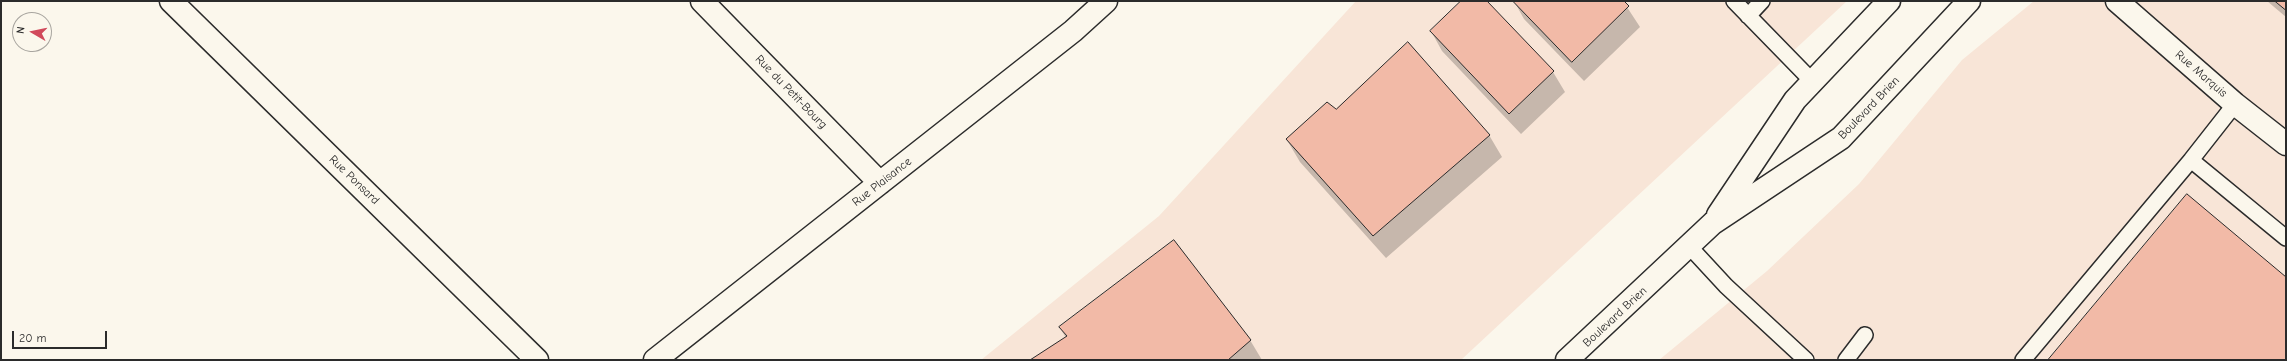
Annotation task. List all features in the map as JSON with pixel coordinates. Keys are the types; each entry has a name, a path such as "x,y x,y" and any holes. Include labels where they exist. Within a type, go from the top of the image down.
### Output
{"street":[{"name":"Rue Ponsard","path":"171,1 537,360"},
{"name":"Rue du Petit-Bourg","path":"702,1 880,183"},
{"name":"Rue Plaisance","path":"655,360 1073,31 1106,1"},
{"name":"Boulevard Brien","path":"1713,223 1796,100 1889,1"},
{"name":"Boulevard Brien","path":"1567,360 1713,223 1841,138 1969,1"},
{"name":"Rue Marquis","path":"2117,1 2235,104 2286,144"}],"lane":[{"path":"1734,1 1813,82"},
{"path":"1748,16 1762,1"},
{"path":"2023,360 2191,160 2235,104"},
{"path":"2191,160 2286,238"},
{"path":"1689,246 1726,286 1806,360"},
{"path":"1846,360 1865,335"}],"shaded area":[{"path":"1356,1 1847,1 1461,360 981,360 1159,216"},
{"path":"2034,1 2286,1 2286,360 1659,360 1767,271 1859,184 1962,60"}],"building":[{"path":"1461,1 1487,1 1554,71 1509,114 1430,31"},
{"path":"1513,1 1624,1 1629,6 1572,62"},
{"path":"2275,1 2286,1 2286,10"},
{"path":"1408,42 1490,135 1373,236 1286,139 1327,102 1336,109"},
{"path":"2187,194 2286,277 2286,360 2048,360"},
{"path":"1174,240 1251,340 1228,360 1030,360 1067,336 1059,327"}]}
